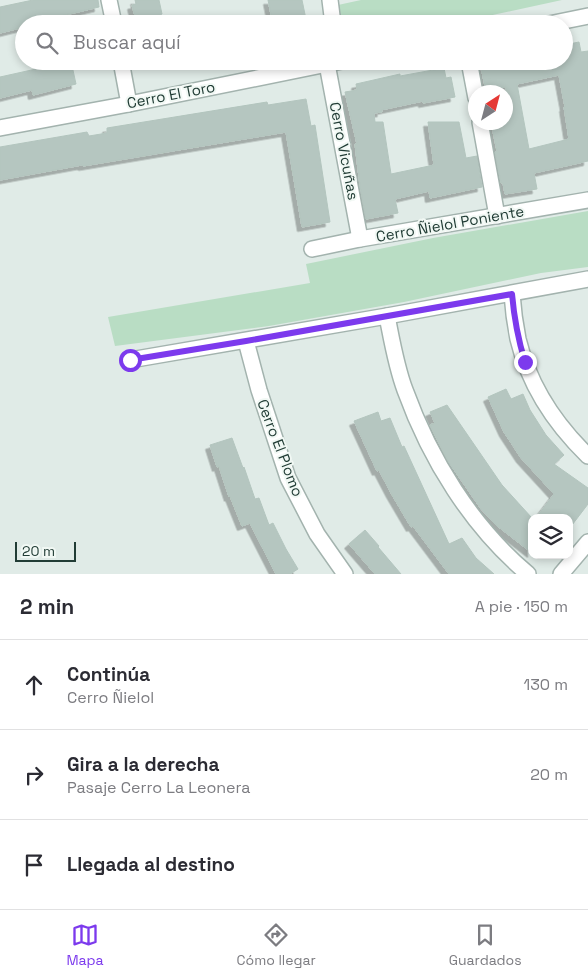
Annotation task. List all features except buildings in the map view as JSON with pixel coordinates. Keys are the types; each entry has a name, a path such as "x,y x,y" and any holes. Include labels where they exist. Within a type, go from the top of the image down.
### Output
{"street":[{"path":"109,0 112,15"},
{"path":"330,0 332,15"},
{"path":"573,19 588,16"},
{"path":"123,70 129,104"},
{"name":"Cerro El Toro","path":"0,128 297,70"},
{"name":"Cerro Vicuñas","path":"338,70 360,239"},
{"path":"471,70 474,85"},
{"path":"481,130 497,216"},
{"name":"Cerro Ñielol Poniente","path":"312,249 588,200"},
{"path":"130,360 512,294 588,279"},
{"path":"512,294 518,340 534,383 558,424 588,456"},
{"path":"387,316 394,352 405,388 418,423 435,457 473,516 496,543 528,574"},
{"name":"Cerro El Plomo","path":"246,341 259,390 288,478 317,534 345,574"},
{"path":"561,574 588,542"}],"green space":[{"path":"361,0 562,0 493,15 339,15 338,5"},
{"path":"588,211 588,267 541,273 404,302 269,326 115,346 108,317 310,283 306,264 433,238"}],"route":[{"path":"130,360 512,294 518,340 525,362"}]}
